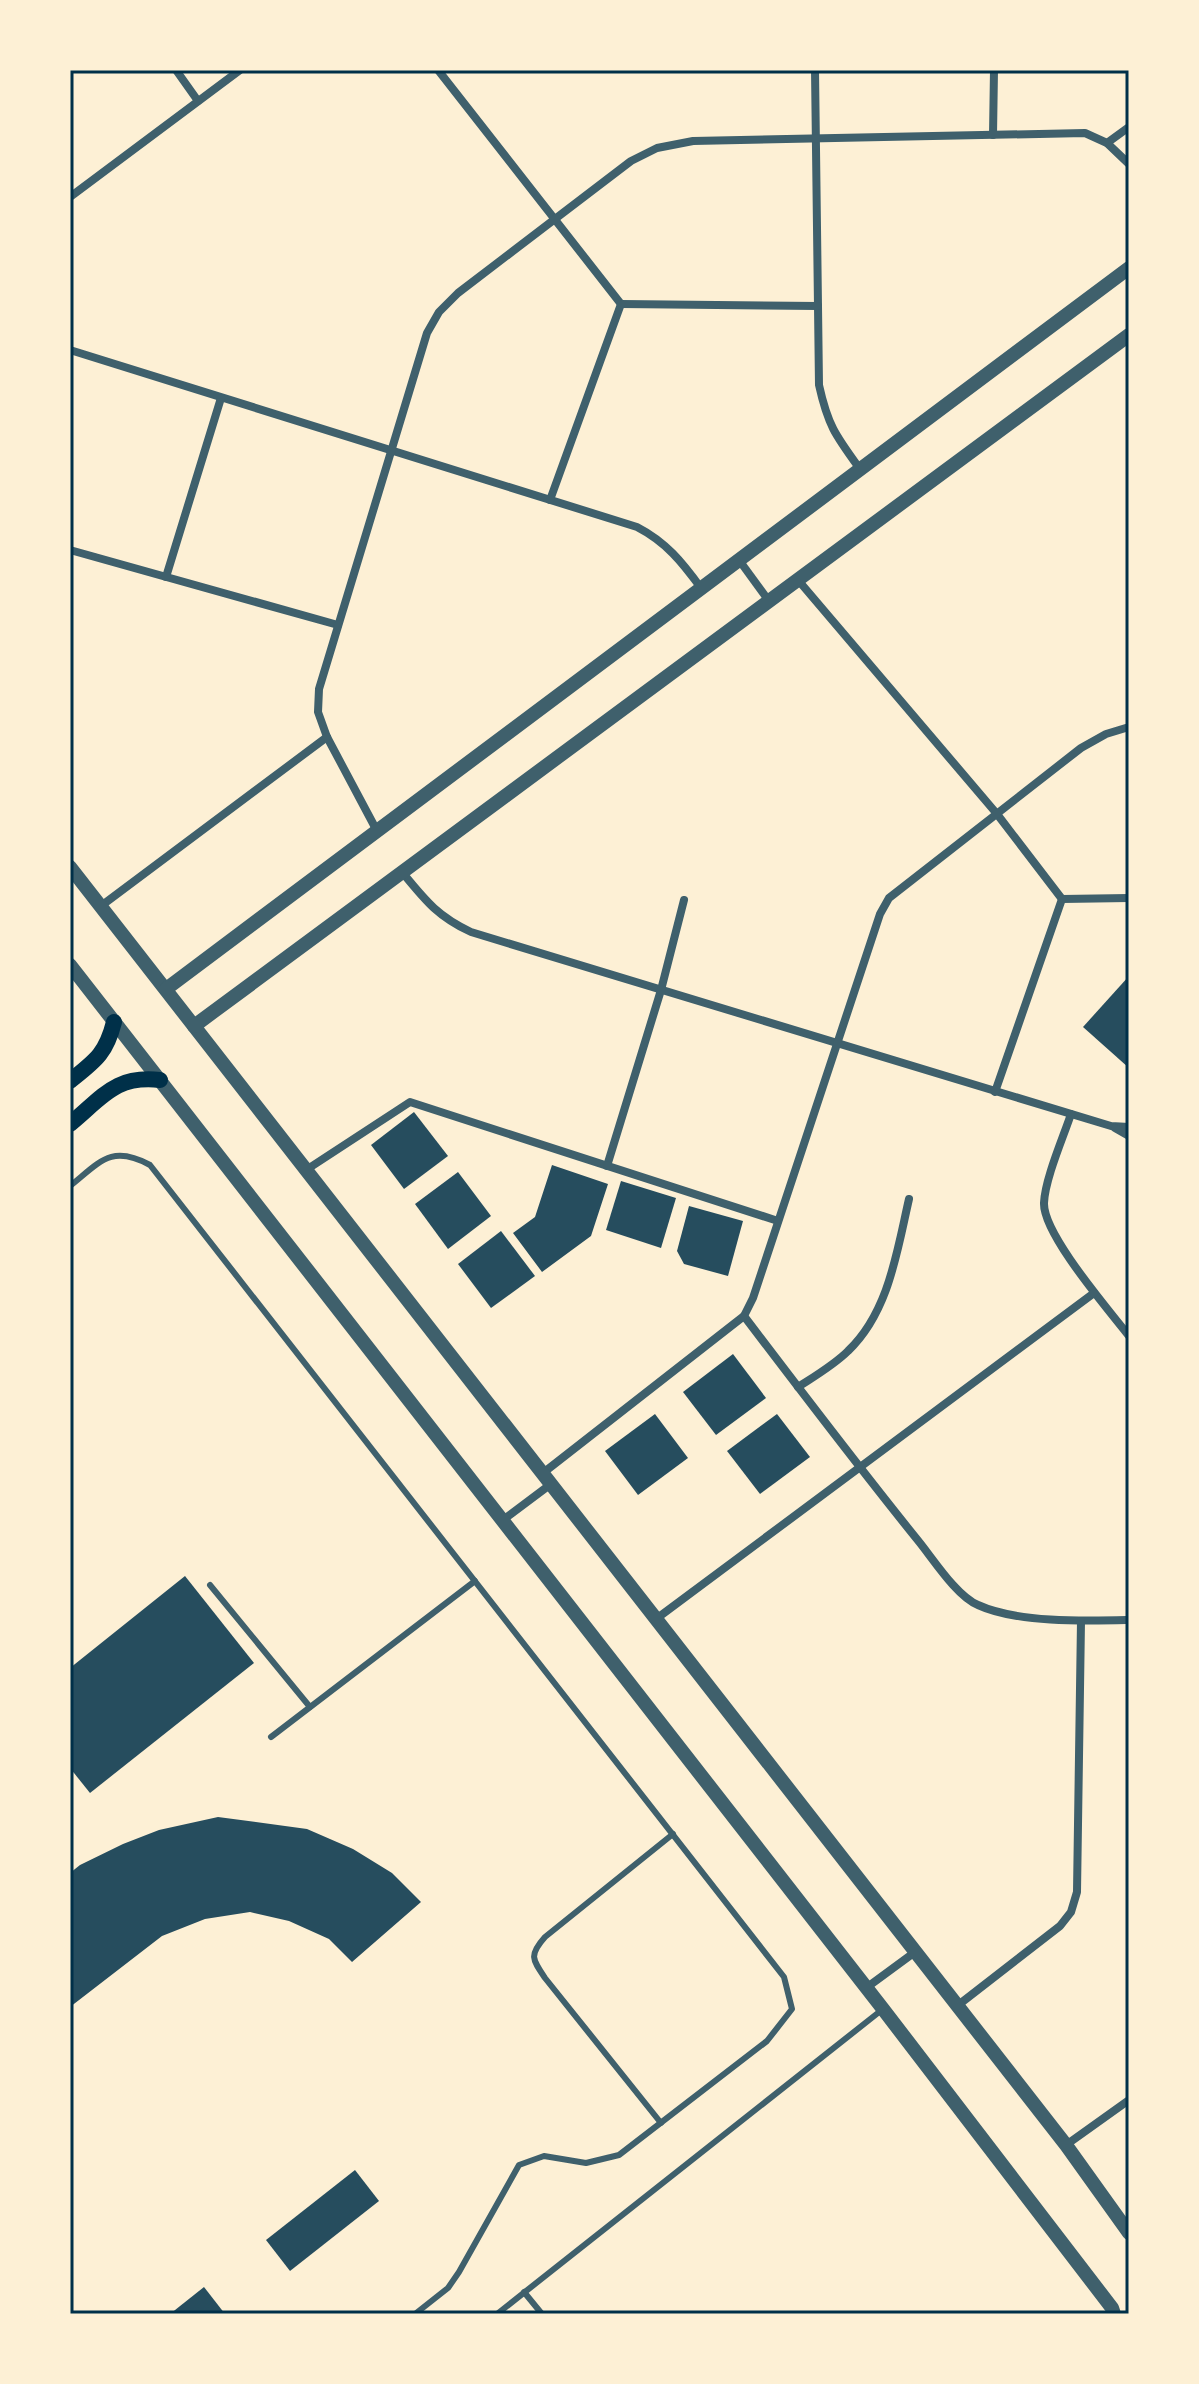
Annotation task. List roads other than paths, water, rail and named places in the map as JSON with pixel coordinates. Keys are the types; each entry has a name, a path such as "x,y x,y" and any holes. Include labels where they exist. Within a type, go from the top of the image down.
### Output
{"main road":[{"path":"70,1081 98,1059 108,1044 114,1022"},
{"path":"70,1124 122,1082 138,1078 160,1080"}],"street":[{"path":"176,70 198,101"},
{"path":"70,197 240,70"},
{"path":"438,70 621,304"},
{"path":"815,70 819,385 826,417 860,469"},
{"path":"993,135 994,70"},
{"path":"1107,143 1129,127"},
{"path":"377,831 327,737 318,712 319,689 427,333 439,312 458,293 631,161 657,148 693,141 1085,133 1107,143 1129,164"},
{"path":"166,989 1129,268"},
{"path":"621,304 818,306"},
{"path":"550,500 621,304"},
{"path":"194,1026 1129,335"},
{"path":"70,350 637,527 676,554 701,588"},
{"path":"166,577 221,398"},
{"path":"70,550 338,625"},
{"path":"739,560 769,601"},
{"path":"798,580 997,814 1062,899"},
{"path":"503,1520 547,1479 744,1316 753,1298 880,914 889,898 1081,748 1106,734 1129,727"},
{"path":"101,906 327,737"},
{"path":"70,867 1066,2145 1129,2233"},
{"path":"402,872 432,908 447,921 471,932 1111,1126 1129,1136"},
{"path":"1062,899 1129,898"},
{"path":"995,1092 1062,899"},
{"path":"607,1166 661,990 684,900"},
{"path":"70,965 883,2009 1114,2314"},
{"path":"306,1170 410,1102 778,1221"},
{"path":"1071,1114 1044,1198 1044,1213 1051,1229 1094,1293 1129,1336"},
{"path":"1111,1126 1129,1127"},
{"path":"798,1387 841,1358 864,1332 883,1299 909,1199"},
{"path":"656,1619 1094,1293"},
{"path":"744,1316 859,1468 954,1585 974,1604 1001,1614 1081,1621 1129,1620"},
{"path":"957,2006 1060,1926 1071,1912 1077,1892 1081,1621"},
{"path":"866,1988 915,1952"},
{"path":"1066,2145 1129,2100"}],"lane":[{"path":"70,1186 109,1156 121,1154 135,1157 150,1165 784,1977 792,2009 767,2041 619,2155 586,2163 544,2156 519,2165 448,2288 415,2314"},
{"path":"271,1737 475,1581"},
{"path":"210,1585 310,1707"},
{"path":"661,2123 533,1961 534,1949 545,1937 673,1834"},
{"path":"497,2314 883,2009"},
{"path":"524,2292 542,2314"}]}
